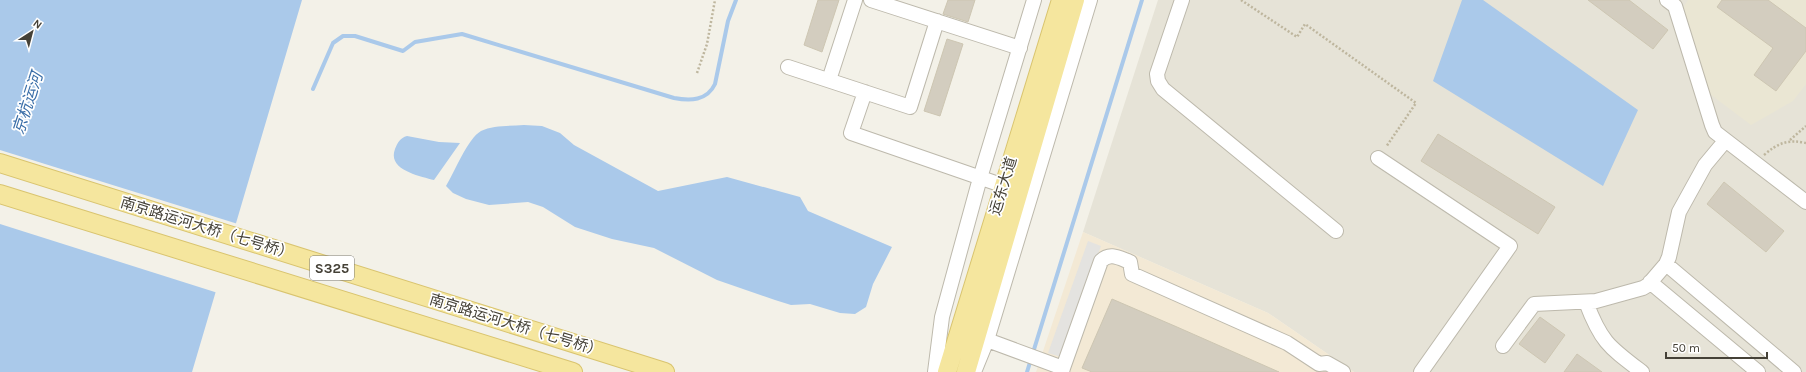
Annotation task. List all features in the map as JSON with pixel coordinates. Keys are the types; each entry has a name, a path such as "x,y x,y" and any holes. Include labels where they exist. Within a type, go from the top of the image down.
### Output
{"main road":[{"name":"运东大道","path":"966,372 982,338 1011,188 1061,0"},
{"name":"运东大道","path":"947,372 960,330 1011,188 1075,0"},
{"name":"南京路运河大桥（七号桥）","path":"0,163 665,372"},
{"name":"南京路运河大桥（七号桥）","path":"0,194 573,372"}],"lane":[{"path":"829,80 855,0"},
{"path":"872,0 1020,48"},
{"path":"935,372 941,327 980,178 1034,0"},
{"path":"974,372 982,338 1090,0"},
{"path":"1182,0 1158,74 1158,81 1163,89 1336,231"},
{"path":"1667,0 1675,6 1712,125 1716,132 1806,202"},
{"path":"788,67 910,107 937,21"},
{"path":"865,92 852,133 1011,188"},
{"path":"1503,346 1534,304 1586,302 1634,291 1648,285 1666,264 1672,248 1673,235 1679,212 1705,166 1725,140"},
{"path":"1378,158 1510,246 1421,372"},
{"path":"941,327 960,330 1047,362 1062,370 1101,261 1105,256 1112,255 1130,262 1132,274 1286,343 1318,368 1327,362 1343,372"},
{"path":"1666,264 1794,372"},
{"path":"1650,282 1758,372"},
{"path":"1586,302 1595,326 1603,340 1613,350 1642,372"}],"path":[{"path":"697,73 707,44 715,0"},
{"path":"1241,0 1296,37 1305,24 1416,103 1378,158"},
{"path":"1754,163 1768,151 1790,141 1806,126"},
{"path":"1790,141 1806,143"}],"shaded area":[{"path":"1158,0 1806,0 1806,372 1354,372 1268,313 1083,232"},
{"path":"1688,0 1806,0 1806,84 1793,101 1751,125 1710,94 1683,8"},
{"path":"1083,232 1268,313 1354,372 1036,372"},
{"path":"1088,241 1101,246 1061,357 1048,353"}],"water":[{"name":"京杭运河","path":"0,0 302,0 192,372 0,372"},
{"path":"1462,0 1483,0 1638,110 1603,186 1433,81"},
{"path":"524,125 542,126 560,133 574,145 658,191 727,177 800,197 808,211 892,247 873,284 866,307 855,314 840,313 810,304 791,305 717,280 654,248 612,239 575,227 543,207 528,202 489,205 466,199 453,193 446,186 466,148 481,131 496,127"},
{"path":"407,136 439,142 460,143 434,180 406,171 396,162 394,156 397,144"}],"pier":[{"path":"0,150 238,224 218,293 0,224"}],"building":[{"path":"818,0 839,0 822,52 804,45"},
{"path":"948,0 975,0 968,22 943,14"},
{"path":"1588,0 1629,0 1668,30 1653,49"},
{"path":"1722,0 1768,0 1806,28 1806,51 1776,91 1754,75 1773,48 1717,7"},
{"path":"947,39 963,44 940,116 924,111"},
{"path":"1438,134 1555,207 1538,234 1421,161"},
{"path":"1724,182 1784,231 1766,252 1707,204"},
{"path":"1112,299 1279,372 1092,372 1082,368"},
{"path":"1540,317 1565,335 1545,363 1519,344"},
{"path":"1577,354 1602,372 1564,372"}],"waterway":[{"path":"313,89 333,43 343,36 355,36 403,51 415,42 462,34 674,98 692,99 703,97 712,90 715,84 728,21 736,0"},
{"path":"1027,372 1142,0"}]}
